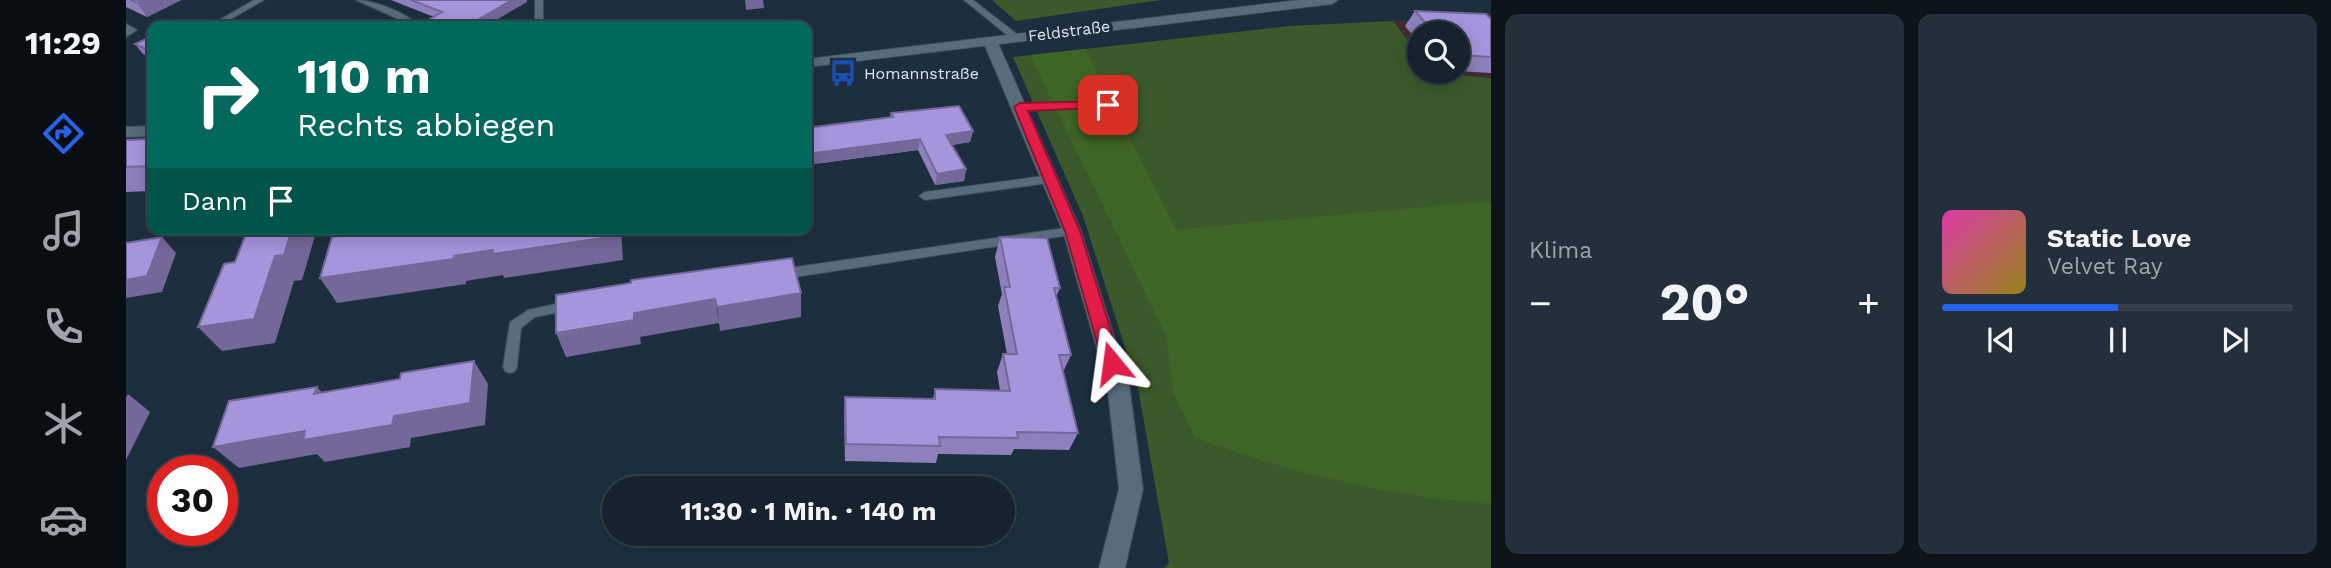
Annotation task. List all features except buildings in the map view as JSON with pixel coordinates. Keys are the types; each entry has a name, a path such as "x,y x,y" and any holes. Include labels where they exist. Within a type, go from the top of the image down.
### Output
{"street":[{"name":"Feldstraße","path":"812,63 1332,0"},
{"path":"990,41 1072,231 1118,384 1131,489 1112,568"},
{"path":"126,132 147,131"}],"lane":[{"path":"222,21 260,0"},
{"path":"360,0 410,21"},
{"path":"538,21 539,0"},
{"path":"968,0 1015,37"},
{"path":"126,27 133,30 126,34"},
{"path":"1020,107 1108,105"},
{"path":"925,196 1051,179"},
{"path":"765,277 1072,231"},
{"path":"510,367 515,326 532,313 586,303"}],"shaded area":[{"path":"1491,14 1491,78 1470,77 1470,21 1407,21 1407,39 1393,21"}],"green space":[{"path":"992,0 1161,0 1016,21"},
{"path":"1393,21 1407,39 1407,84 1470,84 1470,76 1491,78 1491,568 1164,568 1169,563 1138,388 1083,216 1013,57 1289,26"},
{"path":"1085,49 1176,230 1488,201 1491,205 1491,504 1416,495 1341,481 1268,462 1196,438 1174,394 1166,336 1030,55"}],"place":[{"name":"Homannstraße","path":"843,73"}],"route":[{"path":"1108,105 1020,107 1072,231 1112,363"}]}
